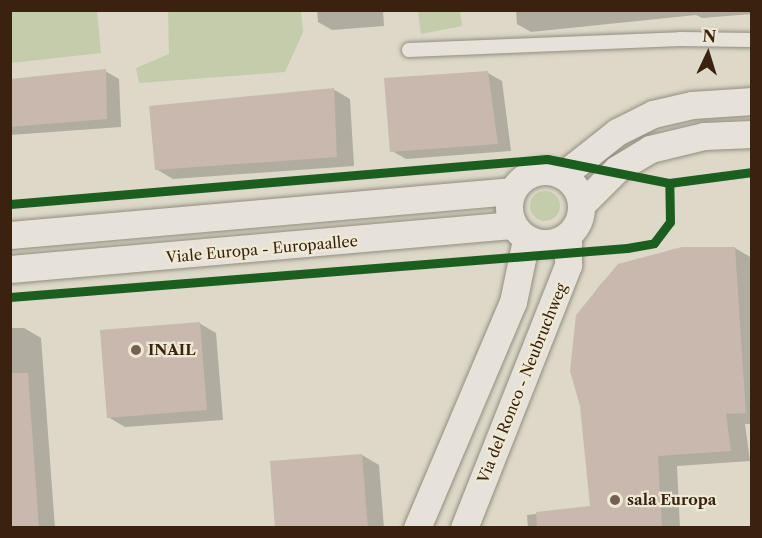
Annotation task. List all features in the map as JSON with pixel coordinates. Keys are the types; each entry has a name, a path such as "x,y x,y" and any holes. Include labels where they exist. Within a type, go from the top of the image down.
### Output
{"street":[{"path":"564,174 617,132 653,114 692,105 752,100"},
{"path":"582,204 618,169 650,149 704,136 752,134"},
{"path":"417,528 513,302 519,232 509,208 512,191 525,176 545,171 564,174 576,186 582,204 579,223 568,236"},
{"path":"10,235 512,191"},
{"name":"Viale Europa - Europaallee","path":"10,269 519,232 548,244 568,236"},
{"name":"Via del Ronco - Neubruchweg","path":"464,528 568,265 568,236"}],"lane":[{"path":"409,50 680,39 752,40"}],"green space":[{"path":"11,10 97,11 101,53 11,63"},
{"path":"168,11 301,11 303,32 285,72 139,83 136,68 169,54"},
{"path":"418,11 460,11 462,26 421,34"},
{"path":"545,191 556,195 560,206 556,217 545,221 534,217 530,206 534,195"}],"building":[{"path":"106,69 107,119 10,127 10,79"},
{"path":"488,71 498,144 390,152 384,78"},
{"path":"334,88 337,157 155,170 149,106"},
{"path":"682,247 735,247 746,413 726,414 731,451 658,456 662,528 537,528 536,512 590,506 580,406 570,371 576,315 618,264"},
{"path":"200,322 207,410 107,418 100,330"},
{"path":"10,373 28,373 39,528 10,528"},
{"path":"362,454 368,528 275,528 270,461"}],"cycle path":[{"path":"10,204 547,159 669,183 752,172"},
{"path":"10,297 627,248 654,243 670,222 669,183"}],"place":[{"name":"INAIL","path":"136,350"},
{"name":"sala Europa","path":"615,500"}]}
